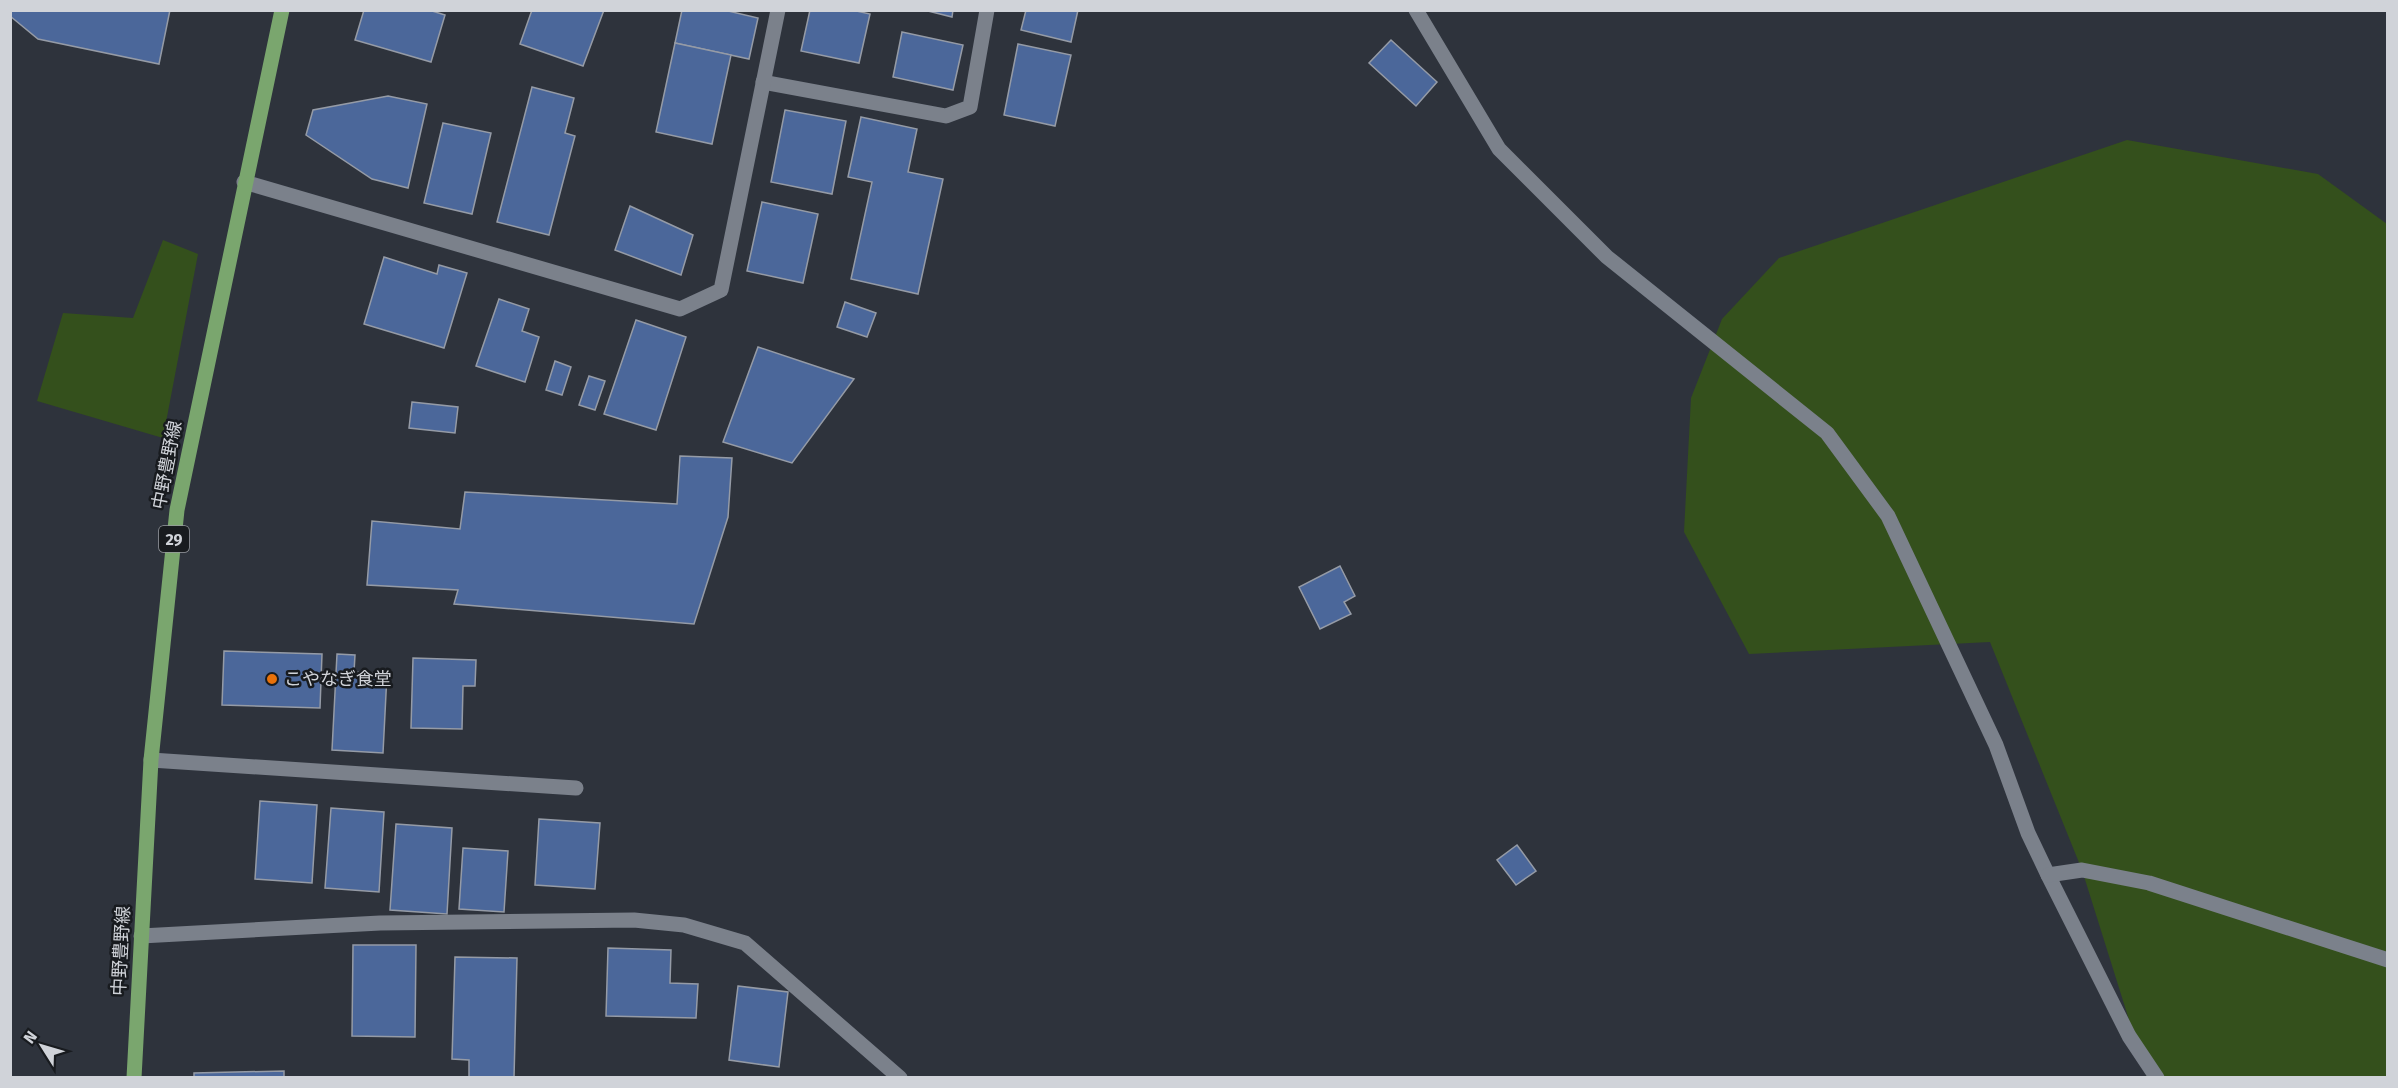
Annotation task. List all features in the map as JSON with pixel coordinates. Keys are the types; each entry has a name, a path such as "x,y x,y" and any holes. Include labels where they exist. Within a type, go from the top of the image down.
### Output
{"main road":[{"name":"中野豊野線","path":"134,1077 151,760 177,510 244,182 282,10"}],"street":[{"path":"244,182 680,309 721,290 778,10"},
{"path":"763,82 946,117 970,107 987,10"},
{"path":"1416,10 1499,149 1606,257 1827,433 1881,507 1934,611 1996,746 2028,833 2048,875 2129,1036 2157,1077"},
{"path":"151,760 576,788"},
{"path":"2048,875 2082,870 2149,883 2388,960"},
{"path":"141,936 380,923 634,920 684,925 745,943 900,1077"}],"green space":[{"path":"2127,140 2318,174 2387,224 2387,1077 2147,1077 2082,870 1990,642 1749,654 1684,532 1691,398 1722,319 1779,258"},
{"path":"163,240 198,254 163,438 37,401 63,313 133,318"}],"building":[{"path":"10,10 170,10 159,64 38,39 10,16"},
{"path":"364,10 429,10 445,15 431,62 355,40"},
{"path":"532,10 604,10 583,66 520,44"},
{"path":"682,10 724,10 758,18 749,59 675,43"},
{"path":"810,10 852,10 870,14 859,63 801,51"},
{"path":"924,10 953,10 952,17"},
{"path":"1026,10 1078,10 1071,42 1021,30"},
{"path":"902,32 963,45 953,90 893,77"},
{"path":"1391,40 1437,82 1416,106 1369,63"},
{"path":"675,43 731,55 712,144 656,132"},
{"path":"1018,44 1071,55 1055,126 1004,115"},
{"path":"532,87 574,98 565,133 575,136 549,235 497,222"},
{"path":"388,96 427,104 408,188 372,179 306,135 313,110"},
{"path":"785,110 846,121 832,194 771,182"},
{"path":"861,117 917,129 908,172 943,179 918,294 851,279 872,182 848,177"},
{"path":"443,123 491,133 472,214 424,203"},
{"path":"762,202 818,214 803,283 747,271"},
{"path":"630,206 693,235 681,275 615,250"},
{"path":"384,257 437,274 439,265 467,273 444,348 364,324"},
{"path":"499,299 529,309 522,331 539,337 525,382 476,366"},
{"path":"845,302 876,313 867,337 837,327"},
{"path":"636,320 686,337 656,430 604,414"},
{"path":"758,347 854,379 792,463 723,442"},
{"path":"555,361 571,367 562,395 546,390"},
{"path":"589,376 605,381 595,410 579,405"},
{"path":"412,402 458,407 455,433 409,428"},
{"path":"680,456 732,458 728,517 694,624 454,604 458,590 367,585 372,521 460,529 465,492 677,504"},
{"path":"1340,566 1355,596 1344,602 1351,614 1320,629 1299,587"},
{"name":"こやなぎ食堂","path":"224,651 322,654 320,708 222,705"},
{"path":"337,654 355,655 354,672 387,674 383,753 332,750"},
{"path":"413,658 476,660 475,686 463,686 462,729 411,728"},
{"path":"260,801 317,805 312,883 255,879"},
{"path":"331,808 384,812 379,892 325,888"},
{"path":"539,819 600,823 595,889 535,885"},
{"path":"396,824 452,828 447,914 390,910"},
{"path":"1517,845 1536,871 1516,885 1497,860"},
{"path":"463,848 508,851 504,912 459,909"},
{"path":"353,945 416,945 415,1037 352,1036"},
{"path":"608,948 671,950 670,983 698,984 696,1018 606,1016"},
{"path":"455,957 517,958 514,1078 469,1078 469,1060 452,1059"},
{"path":"738,986 788,992 779,1067 729,1060"},
{"path":"284,1071 284,1078 194,1078 194,1073"}],"place":[{"name":"こやなぎ食堂","path":"272,679"}]}
